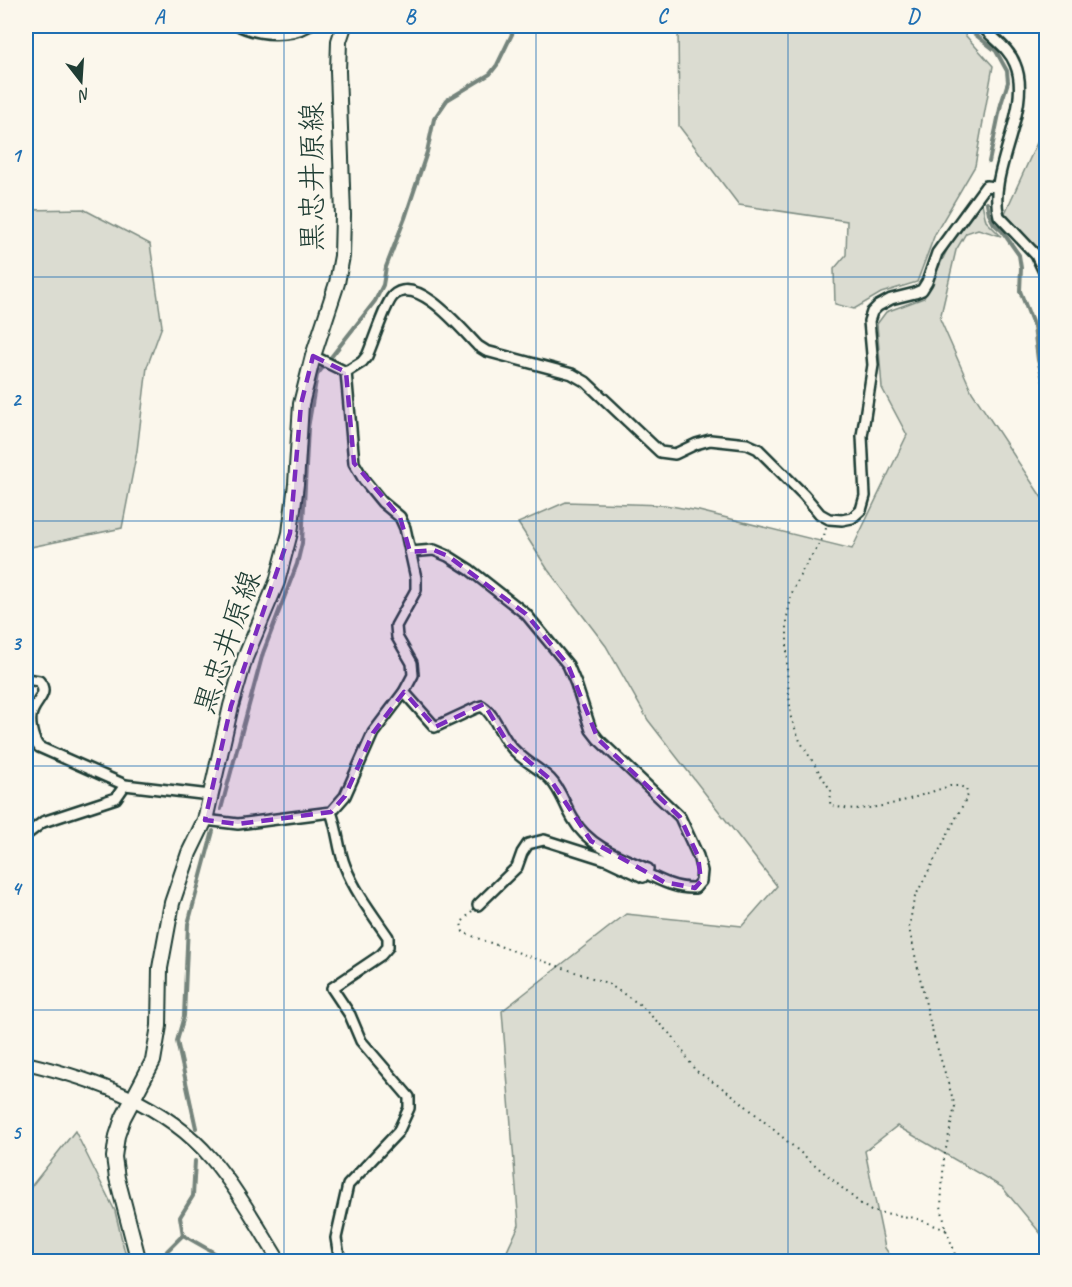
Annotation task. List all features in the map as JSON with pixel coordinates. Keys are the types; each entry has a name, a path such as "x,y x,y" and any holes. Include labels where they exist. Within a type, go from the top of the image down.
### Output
{"main road":[{"name":"黒忠井原線","path":"139,1262 117,1178 114,1157 117,1136 123,1118 153,1061 159,1026 160,968 172,903 189,853 205,820 231,706 245,658 277,582 290,533 296,484 301,404 322,360 342,256 343,215 338,71 339,41 344,26"}],"street":[{"path":"240,26 265,32 284,33 308,26"},
{"path":"982,26 1009,52 1019,77 1019,92 1009,148 997,187 999,216 1036,255 1047,276"},
{"path":"346,372 368,356 392,298 401,292 414,292 432,300 478,346 486,351 572,374 586,382 660,452 675,454 710,440 747,444 758,449 820,514 829,519 852,518 861,510 865,496 862,436 873,365 869,321 872,312 891,299 922,290 937,253 986,186 997,187"},
{"path":"322,360 346,372"},
{"path":"205,820 238,824 331,812 345,796 374,733 404,692 413,675 412,663 397,637 396,626 416,590 416,578 405,528 400,517 364,480 354,463 346,372"},
{"path":"410,552 434,550 471,570 526,614 568,665 591,730 680,818 698,856 702,871 701,881 695,888 686,889 645,873"},
{"path":"26,679 39,681 43,686 43,694 31,713 34,741 39,747 125,785 210,795"},
{"path":"404,692 435,727 482,706 487,710 509,745 550,779 581,831 591,841 615,855 648,869 643,877 608,860 544,840 536,840 528,844 517,867 478,905"},
{"path":"26,835 43,822 116,798 125,785"},
{"path":"331,812 337,827 344,865 356,889 388,938 388,947 381,955 332,988 350,1016 361,1041 409,1097 409,1108 398,1132 348,1185 336,1238 340,1262"},
{"path":"26,1063 108,1087 156,1111 182,1130 210,1158 241,1199 280,1262"}],"path":[{"path":"829,519 824,536 802,571 792,593 787,617 787,671 791,718 800,741 831,791 830,805 843,809 877,807 950,786 960,786 966,789 968,795 914,899 909,928 931,1027 955,1106 944,1158 941,1206 956,1262"},
{"path":"478,905 461,923 464,932 608,983 639,1004 660,1024 674,1038 696,1070 734,1096 861,1204 872,1211 915,1218 946,1230"}],"highlighted area":[{"path":"313,356 346,372 354,463 400,517 410,552 434,550 448,556 526,614 568,665 598,739 680,817 698,856 701,881 695,888 664,882 591,841 550,779 509,745 484,704 435,727 404,692 373,733 345,796 331,812 238,824 205,820 231,706 290,533 301,404"}],"shaded area":[{"path":"678,26 957,26 993,66 975,166 935,234 917,282 881,293 854,309 835,304 834,269 846,255 847,221 739,205 679,126"},
{"path":"1046,123 1046,263 1042,254 1005,213"},
{"path":"982,203 986,221 1001,236 978,229 966,233 956,250 940,319 972,392 1046,504 1046,1240 1002,1187 897,1126 865,1151 885,1248 894,1261 502,1262 519,1225 502,1011 626,914 742,926 777,886 648,720 606,646 548,570 518,523 566,502 665,505 699,511 852,549 907,435 882,388 877,324 886,312 924,298 948,248"},
{"path":"83,209 150,244 162,326 147,367 137,451 122,528 26,548 26,210"},
{"path":"75,1131 115,1211 127,1261 26,1261 26,1193"}],"waterway":[{"path":"221,809 263,653 297,564 302,543 308,428 317,375 375,301 383,285 386,267 427,152 434,119 447,100 490,74 497,65 516,26"},
{"path":"967,26 996,51 1007,71 1008,82 989,162"},
{"path":"987,203 994,224 1002,231 1019,255 1020,291 1034,327 1038,360 1046,390"},
{"path":"196,1128 177,1041 184,1016 188,924 213,831"},
{"path":"162,1262 167,1251 183,1235 180,1217 193,1196 195,1161"},
{"path":"183,1235 213,1252 215,1262"}]}
